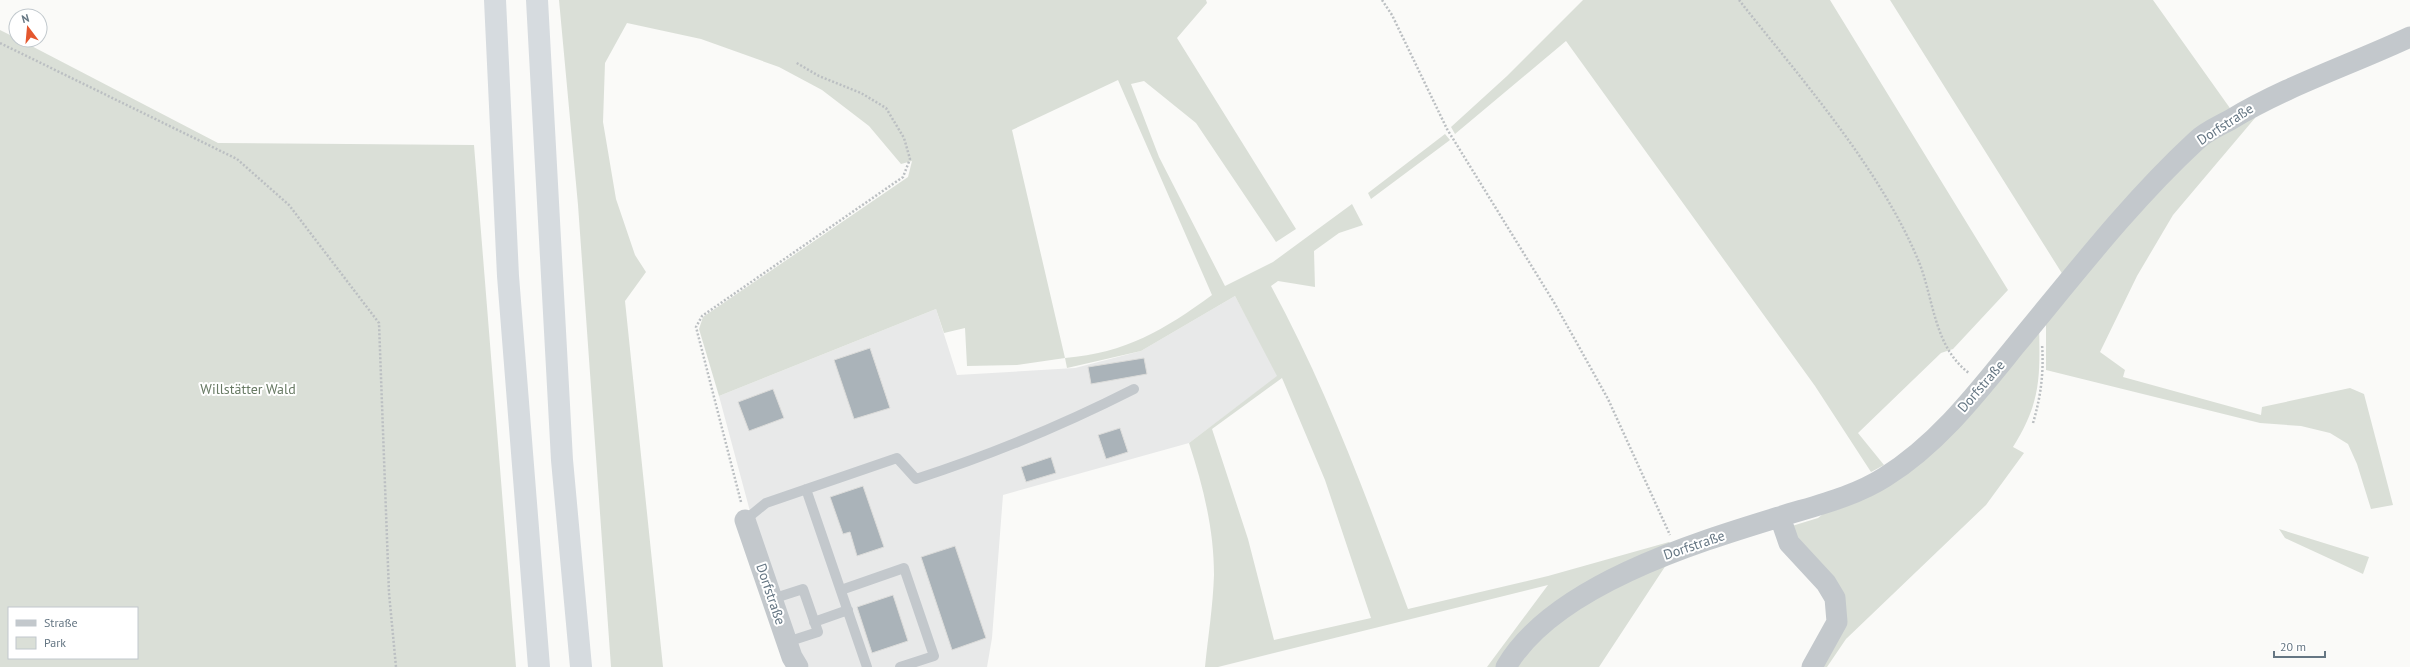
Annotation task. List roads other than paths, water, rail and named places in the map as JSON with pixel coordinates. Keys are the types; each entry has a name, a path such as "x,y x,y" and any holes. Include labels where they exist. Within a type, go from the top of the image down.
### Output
{"highway":[{"path":"495,0 508,276 539,667"},
{"path":"537,0 562,460 581,667"}],"street":[{"name":"Dorfstraße","path":"1506,667 1531,634 1552,617 1576,600 1641,565 1676,551 1780,516 1829,502 1883,478 1932,443 1984,384 2114,227 2198,138 2261,101 2410,37"},
{"path":"1780,516 1789,543 1826,583 1834,598 1837,622 1812,667"},
{"name":"Dorfstraße","path":"746,520 787,642 798,667"}],"lane":[{"path":"746,520 766,503 897,458 916,479 992,454 1074,420 1134,389"},
{"path":"806,489 867,667"},
{"path":"841,590 904,568 934,656 900,667"},
{"path":"772,599 803,589 818,632 787,642"},
{"path":"814,622 848,610"}],"park label":[{"name":"Willstätter Wald","path":"248,389"}]}
